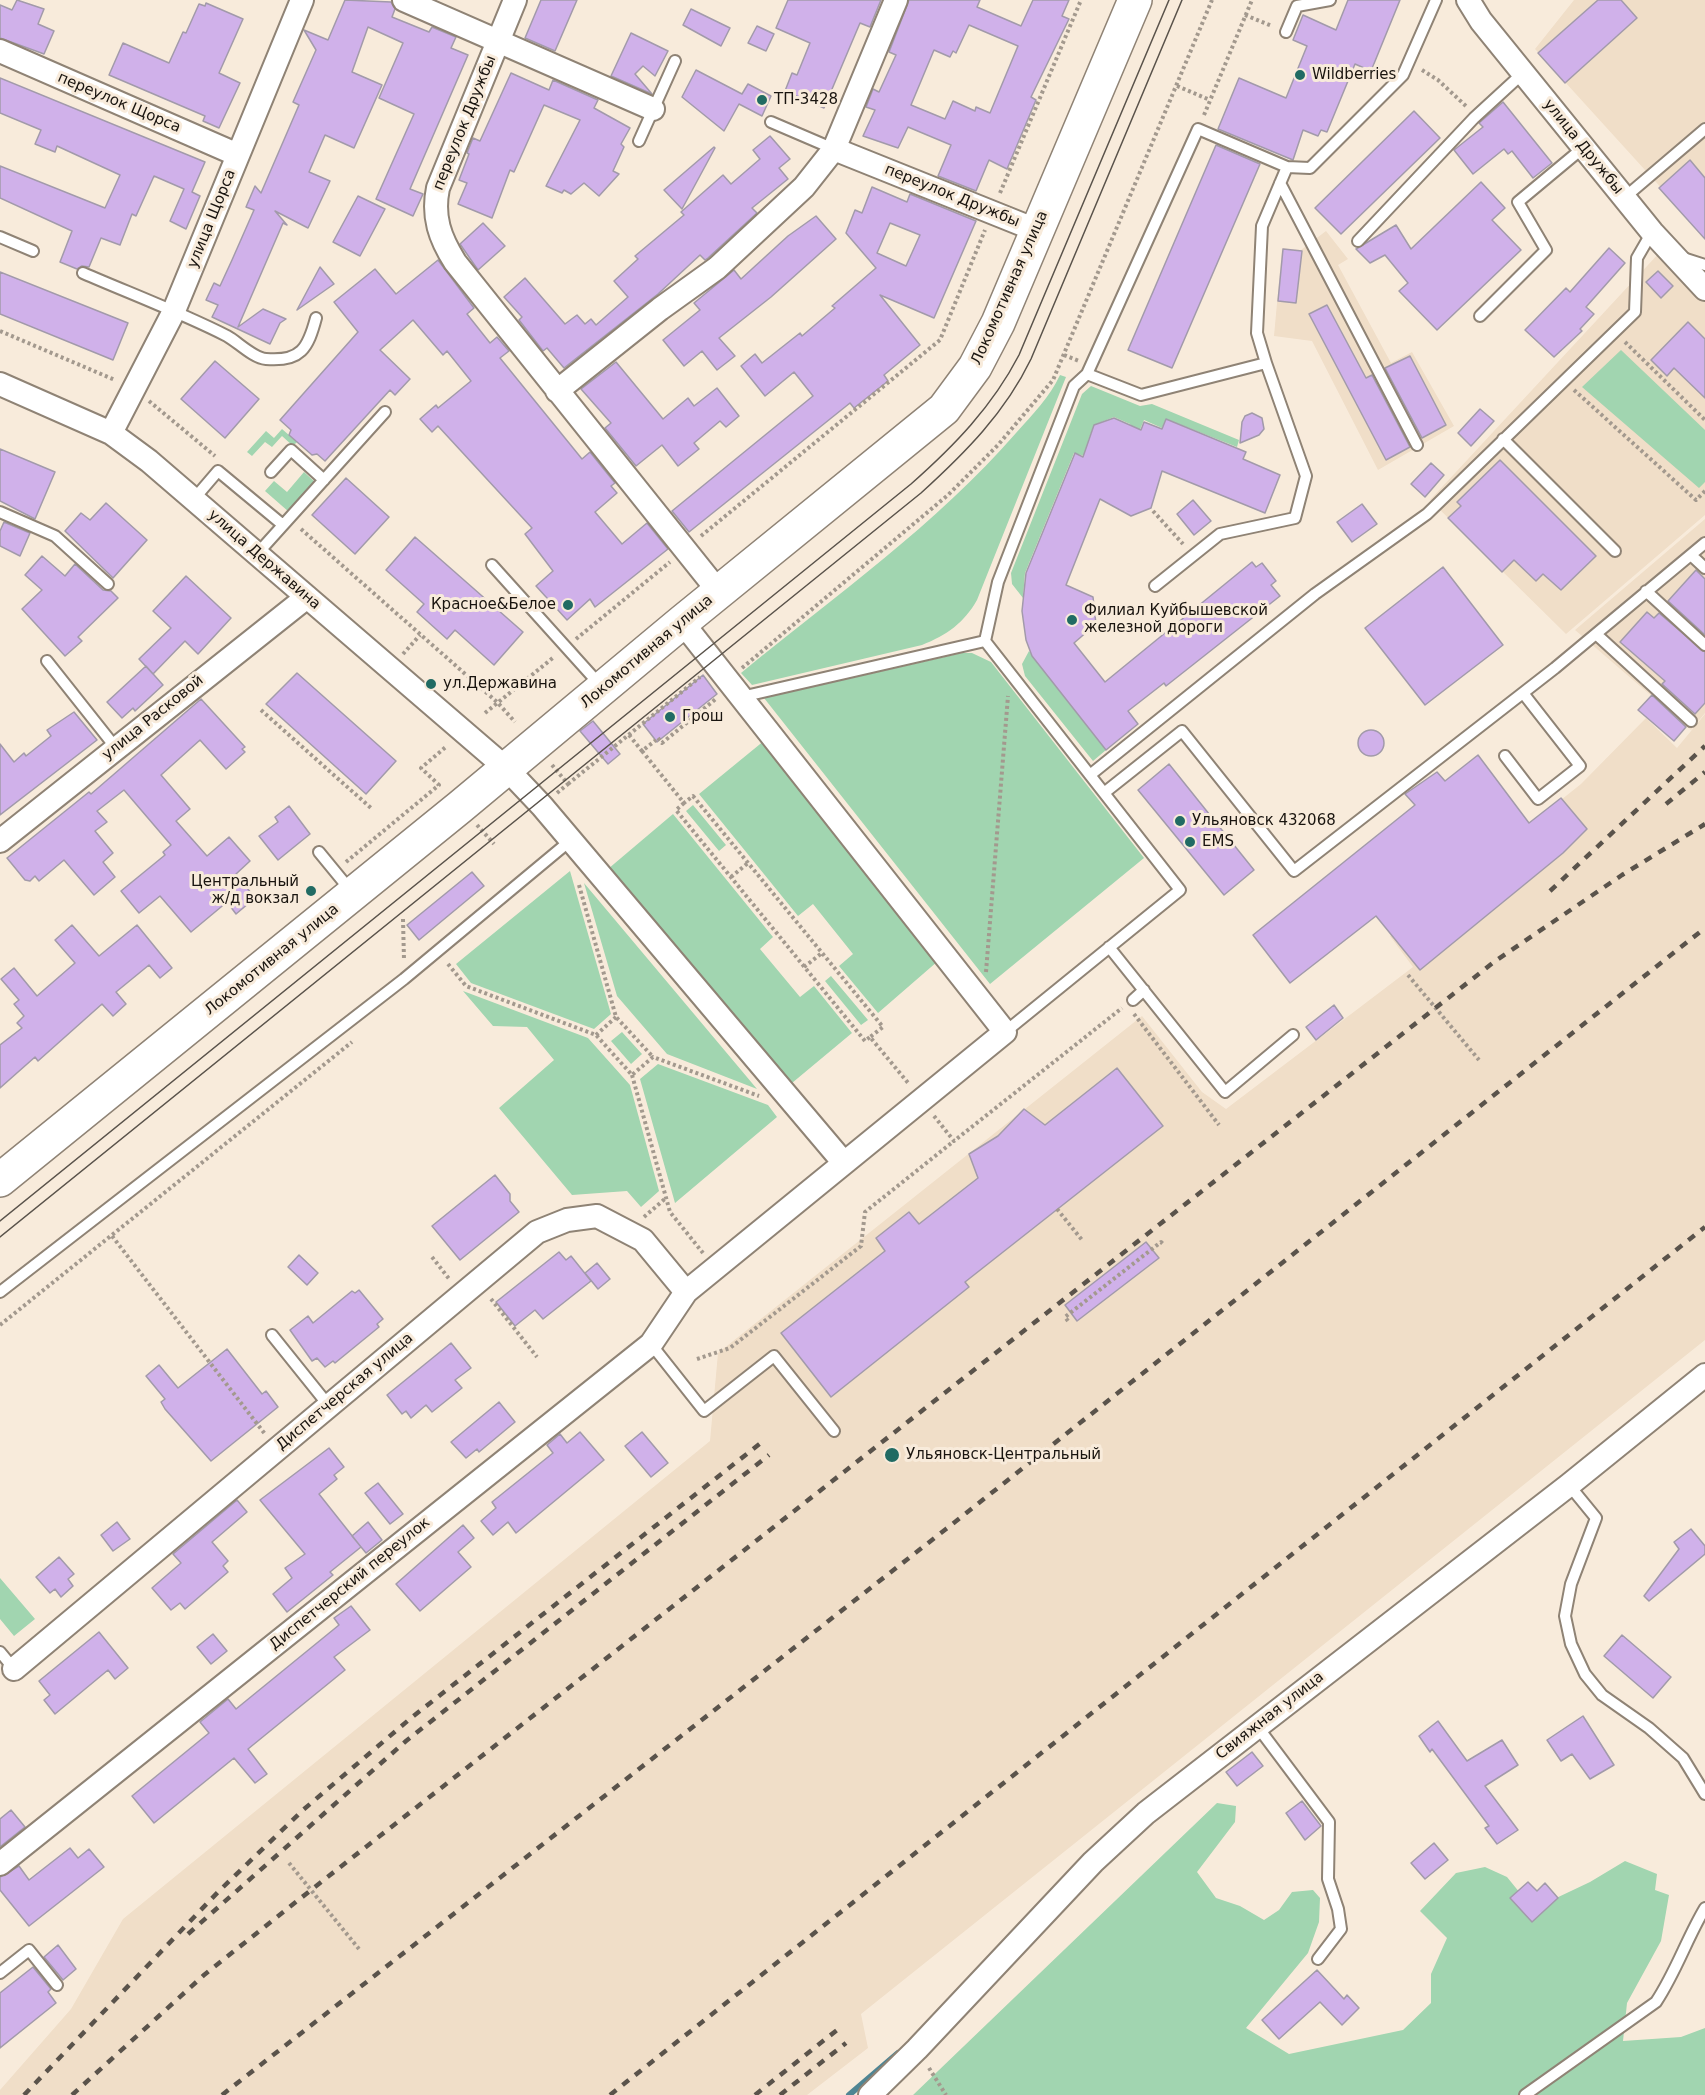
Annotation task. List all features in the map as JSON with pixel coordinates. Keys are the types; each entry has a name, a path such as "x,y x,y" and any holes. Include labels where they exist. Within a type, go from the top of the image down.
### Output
{"main road":[{"name":"Локомотивная улица","path":"0,1180 344,882 507,769 682,622 944,409 975,367 998,323 1135,0"}],"street":[{"name":"улица Щорса","path":"111,433 173,313 302,0"},
{"path":"404,0 652,109"},
{"name":"переулок Дружбы","path":"515,0 438,189 435,204 441,238 455,262 719,592"},
{"path":"557,391 660,309 717,268 804,187 834,149 896,0"},
{"name":"улица Дружбы","path":"1468,0 1523,73 1624,198 1705,289"},
{"name":"переулок Щорса","path":"0,51 238,154"},
{"name":"переулок Дружбы","path":"834,149 1036,230"},
{"name":"улица Державина","path":"0,384 111,433 194,499 507,769 542,806 844,1163"},
{"name":"улица Расковой","path":"0,841 307,597"},
{"path":"682,622 1005,1032"},
{"name":"Диспетчерский переулок","path":"0,1864 651,1344 686,1292 1005,1032"},
{"name":"Диспетчерская улица","path":"14,1670 537,1232 567,1220 597,1216 643,1240 686,1292"},
{"name":"Свияжная улица","path":"870,2095 917,2049 1093,1862 1146,1813 1569,1485 1705,1375"}],"lane":[{"path":"1286,32 1297,6 1330,0"},
{"path":"984,641 998,582 1074,386 1087,374 1198,129 1287,167 1310,168 1403,75 1436,0"},
{"path":"639,141 675,61"},
{"path":"1358,241 1476,116 1523,73"},
{"path":"771,122 834,149"},
{"path":"1624,198 1705,129"},
{"path":"1480,316 1546,250 1518,202 1584,147"},
{"path":"1155,586 1220,534 1295,518 1306,476 1257,333 1262,226 1287,167"},
{"path":"1280,183 1417,445"},
{"path":"1090,775 1315,594 1427,514 1635,312 1637,258 1652,232"},
{"path":"0,237 33,251"},
{"path":"1674,255 1705,265"},
{"path":"82,273 226,336 264,359 284,358 300,352 309,344 316,318"},
{"path":"1087,374 1142,395 1266,363"},
{"path":"258,554 385,412"},
{"path":"1503,440 1616,550"},
{"path":"271,472 291,450 324,480"},
{"path":"194,499 218,471 283,525"},
{"path":"0,512 55,536 108,584"},
{"path":"1104,793 1182,731 1293,871 1523,693 1705,543"},
{"path":"1691,555 1705,568"},
{"path":"492,565 603,688"},
{"path":"1646,591 1705,645"},
{"path":"1596,634 1691,721"},
{"path":"734,687 984,641"},
{"path":"984,641 1180,890 1005,1032"},
{"path":"47,661 116,748"},
{"path":"1505,756 1538,799 1580,766 1523,693"},
{"path":"0,1292 404,979 571,840"},
{"path":"319,852 344,882"},
{"path":"1109,947 1226,1092 1293,1035"},
{"path":"1130,1002 1144,990"},
{"path":"272,1335 328,1406"},
{"path":"651,1344 704,1411 774,1356 834,1431"},
{"path":"1569,1485 1596,1518 1571,1584 1565,1616 1571,1644 1585,1674 1602,1695 1649,1728 1683,1758 1705,1794"},
{"path":"0,1652 14,1670"},
{"path":"1257,1726 1329,1822 1328,1879 1338,1909 1341,1929 1318,1959"},
{"path":"1526,2095 1656,2001 1668,1984 1687,1938 1705,1908"},
{"path":"0,1973 29,1950 57,1985"}],"path":[{"path":"485,713 940,340 1082,0"},
{"path":"642,751 657,739 662,742 734,687 948,495 998,446 1053,380 1212,0"},
{"path":"1198,129 1252,0"},
{"path":"1245,15 1286,32"},
{"path":"1408,62 1438,80 1476,116"},
{"path":"1177,86 1210,100"},
{"path":"1614,332 1705,420"},
{"path":"1563,381 1696,500 1705,491"},
{"path":"1153,511 1194,555"},
{"path":"984,1004 1010,674"},
{"path":"542,806 699,678"},
{"path":"498,703 515,722"},
{"path":"261,710 372,809"},
{"path":"629,735 684,803"},
{"path":"344,882 439,785 421,768 447,745"},
{"path":"552,765 568,784"},
{"path":"693,796 748,863 883,1027 865,1041 676,810 693,796"},
{"path":"472,820 495,844"},
{"path":"731,877 748,863"},
{"path":"579,884 616,1017 653,1057 762,1096"},
{"path":"804,967 822,953"},
{"path":"439,971 457,957"},
{"path":"448,964 466,986 596,1035 632,1075 670,1212 715,1268"},
{"path":"1408,975 1479,1060"},
{"path":"697,1359 730,1348 861,1246 865,1212 1130,1002 1219,1125"},
{"path":"596,1035 616,1017"},
{"path":"0,1325 359,1036"},
{"path":"870,1037 954,1142"},
{"path":"632,1075 653,1057"},
{"path":"628,1232 666,1198"},
{"path":"1057,1209 1082,1240"},
{"path":"112,1235 276,1449"},
{"path":"1068,1321 1065,1317 1113,1279 1161,1242 1164,1245"},
{"path":"432,1257 469,1288 537,1357"},
{"path":"289,1863 359,1949"},
{"path":"917,2049 946,2095"}],"shaded area":[{"path":"1574,0 1705,0 1705,236 1535,49"},
{"path":"1326,231 1348,259 1338,265 1391,363 1412,352 1454,426 1378,470 1312,341 1274,336 1282,248 1301,250"},
{"path":"1660,252 1705,301 1705,515 1566,634 1430,500"},
{"path":"1705,519 1705,713 1691,730 1575,630"},
{"path":"1705,714 1705,1340 861,2014 868,2048 807,2095 0,2095 0,2090 71,2009 123,1919 710,1441 718,1353 1142,1016 1202,1092 1226,1109 1413,967 1390,936 1581,784 1646,718 1677,748"}],"green space":[{"path":"1621,350 1705,430 1705,482 1699,488 1582,387"},
{"path":"1060,375 1066,377 977,600 960,622 939,637 922,645 752,685 741,673 884,558 953,498 1034,413"},
{"path":"1091,386 1140,406 1152,404 1239,440 1237,447 1166,419 1162,428 1144,420 1137,437 1130,424 1114,417 1094,425 1088,441 1095,459 1074,453 1025,573 1023,598 1012,584 1011,573 1082,394"},
{"path":"282,429 297,442 293,446 282,436 272,447 265,442 252,456 247,452 266,431 274,438"},
{"path":"304,472 315,482 289,512 265,491 274,481 287,492"},
{"path":"1029,651 1106,750 1093,761 1025,676 1022,664"},
{"path":"962,653 972,653 991,662 1144,858 990,984 764,698"},
{"path":"765,740 938,961 878,1013 839,966 853,954 813,904 798,916 699,794"},
{"path":"693,805 726,845 719,851 686,811"},
{"path":"673,814 773,937 760,949 800,997 814,986 852,1033 792,1083 608,869"},
{"path":"570,871 611,1014 594,1029 471,983 456,964"},
{"path":"584,883 757,1089 667,1054 617,996"},
{"path":"831,976 868,1020 861,1025 825,981"},
{"path":"463,991 588,1038 630,1085 659,1191 641,1207 627,1191 572,1195 499,1108 554,1060 527,1027 493,1026"},
{"path":"622,1032 642,1054 631,1064 611,1041"},
{"path":"658,1064 768,1105 777,1117 675,1203 640,1079"},
{"path":"0,1578 35,1619 14,1636 0,1619"},
{"path":"1217,1803 1236,1806 1235,1822 1197,1872 1216,1898 1240,1906 1264,1920 1279,1910 1292,1892 1313,1890 1320,1898 1319,1922 1308,1953 1246,2028 1289,2054 1403,2030 1431,2003 1431,1974 1447,1938 1420,1911 1456,1873 1485,1867 1507,1877 1533,1909 1590,1882 1625,1861 1657,1874 1655,1890 1669,1895 1661,1941 1627,2003 1623,2041 1681,2037 1705,2028 1705,2095 913,2095"}],"building":[{"path":"17,0 44,9 38,24 54,31 44,54 0,38 0,5 12,10"},
{"path":"345,0 391,2 395,9 392,17 429,32 432,27 456,37 451,48 468,55 410,189 423,194 413,216 376,199 414,114 379,98 403,43 368,27 352,72 382,85 354,148 325,135 309,172 330,181 308,228 275,211 287,225 283,223 238,327 263,309 286,319 280,323 270,344 212,317 218,305 206,300 214,283 220,286 254,210 246,207 255,186 261,193 299,105 293,102 316,50 304,30 328,40"},
{"path":"541,0 577,0 555,51 525,38"},
{"path":"788,0 881,0 870,27 860,23 824,108 785,91 792,73 797,75 810,43 776,28"},
{"path":"909,0 980,0 977,7 1021,26 1033,0 1069,0 1062,16 1069,19 1031,97 1036,100 1007,169 989,160 976,191 938,176 951,145 908,127 898,148 863,136 875,110 866,107 873,89 879,92 896,55 889,52","holes":["969,25 1018,46 990,113 976,107 975,111 953,101 945,119 911,105 934,50 950,57 953,51 956,53"]},
{"path":"1348,0 1400,0 1371,71 1355,64 1327,132 1321,130 1318,136 1303,130 1293,160 1218,129 1239,78 1286,98 1307,46 1293,40 1303,15 1336,30"},
{"path":"1598,0 1621,0 1637,18 1565,83 1538,53"},
{"path":"206,3 243,19 219,73 240,83 219,128 203,121 205,116 109,75 123,43 169,63 199,4 205,6"},
{"path":"691,9 730,28 721,46 683,25"},
{"path":"757,26 774,34 766,51 748,43"},
{"path":"631,33 668,51 655,76 643,66 635,74 652,94 611,76"},
{"path":"696,70 742,94 748,84 771,96 762,116 739,104 724,131 682,97"},
{"path":"511,73 549,90 553,80 598,100 594,108 630,128 621,144 624,147 613,171 619,174 599,196 584,183 571,194 546,186 580,120 544,105 514,172 510,170 492,218 458,204 467,183 459,180 473,138 480,141"},
{"path":"0,78 205,162 192,192 200,196 186,229 170,221 184,189 154,176 136,216 132,214 120,245 101,238 89,267 82,266 77,269 60,262 72,231 0,198 0,166 105,208 120,175 57,146 55,152 35,144 41,130 0,113"},
{"path":"1503,102 1552,163 1533,178 1512,151 1508,154 1504,149 1473,174 1454,150 1483,127 1479,123"},
{"path":"1414,111 1440,138 1341,234 1315,208"},
{"path":"770,136 790,159 779,168 788,179 752,208 757,213 708,258 705,260 700,255 658,294 564,368 547,348 543,351 519,320 522,317 504,297 525,278 565,324 577,315 585,324 591,319 596,325 628,297 614,281 638,259 635,256 684,215 681,212 723,175 731,184 760,159 753,150"},
{"path":"1216,145 1260,164 1172,368 1128,350"},
{"path":"715,148 682,209 664,190"},
{"path":"1690,160 1705,178 1705,239 1659,188"},
{"path":"1481,182 1505,208 1492,220 1521,250 1437,330 1399,291 1408,283 1385,255 1370,263 1356,249 1396,225 1411,249"},
{"path":"872,187 907,202 910,194 976,221 934,318 880,295 920,345 884,375 888,381 854,408 850,403 689,532 672,511 813,396 794,372 765,396 741,366 755,354 762,363 800,333 802,336 876,268 846,233 855,210 862,213","holes":["890,223 920,235 906,266 877,253"]},
{"path":"358,196 385,209 360,256 333,242"},
{"path":"816,216 836,239 771,297 719,338 735,356 717,370 702,351 684,366 663,340 700,310 694,303 734,270 741,279 788,236"},
{"path":"483,223 505,246 478,270 460,244"},
{"path":"1609,248 1625,263 1586,307 1594,314 1580,329 1582,331 1554,357 1525,330 1566,288 1570,292"},
{"path":"1283,249 1302,251 1296,303 1278,301"},
{"path":"438,260 474,308 467,314 490,343 497,337 509,351 500,358 582,459 590,452 615,483 611,486 617,493 595,512 622,544 647,523 668,549 595,607 590,599 567,620 536,586 553,571 525,534 532,528 438,426 432,432 420,419 436,405 438,408 471,381 447,351 443,355 413,320 380,350 410,379 395,395 390,390 325,461 317,454 312,455 289,435 291,430 280,420 358,332 334,302 375,269 396,294"},
{"path":"320,267 334,284 297,310"},
{"path":"1658,271 1673,286 1661,298 1646,282"},
{"path":"0,272 128,323 113,360 0,314"},
{"path":"1327,305 1366,378 1372,375 1410,447 1386,460 1309,314"},
{"path":"1688,322 1705,339 1705,398 1674,368 1667,376 1651,360"},
{"path":"1410,356 1446,425 1422,438 1385,368"},
{"path":"215,361 259,399 225,438 181,399"},
{"path":"616,362 663,419 688,398 694,406 717,388 739,416 726,427 720,421 694,443 699,449 678,466 662,445 636,466 605,428 611,423 581,389"},
{"path":"1480,409 1494,421 1471,446 1458,433"},
{"path":"1252,413 1262,418 1264,429 1259,435 1240,443 1242,422 1245,416"},
{"path":"1114,418 1141,430 1144,422 1162,429 1166,419 1246,452 1243,459 1280,475 1265,513 1162,471 1151,508 1131,516 1100,499 1066,585 1093,597 1096,624 1074,643 1105,682 1252,562 1256,567 1262,563 1276,581 1271,585 1280,596 1166,686 1164,683 1128,711 1138,724 1106,750 1032,656 1026,640 1022,611 1026,573 1075,453 1083,457 1094,425"},
{"path":"0,449 55,472 35,519 0,501"},
{"path":"1500,460 1596,556 1561,590 1543,574 1536,581 1514,560 1502,572 1448,518 1461,506 1457,502"},
{"path":"1431,463 1444,475 1425,497 1411,484"},
{"path":"346,478 389,517 355,554 312,515"},
{"path":"1193,500 1211,521 1194,535 1177,514"},
{"path":"106,503 147,540 113,578 65,531 81,513 90,520"},
{"path":"1362,504 1377,524 1352,542 1337,522"},
{"path":"4,522 30,533 20,556 0,546 0,531"},
{"path":"415,537 523,632 494,665 455,630 447,639 417,612 424,604 386,570"},
{"path":"42,556 65,576 75,564 103,590 111,591 118,598 78,637 82,641 65,656 22,609 42,590 25,575"},
{"path":"1443,567 1503,645 1425,705 1365,628"},
{"path":"1696,570 1705,579 1705,635 1668,601"},
{"path":"186,576 231,618 198,654 185,641 153,674 139,659 171,628 153,611"},
{"path":"1647,612 1654,618 1659,613 1705,652 1705,703 1695,714 1662,684 1665,681 1620,642"},
{"path":"146,666 163,685 135,711 133,708 122,718 107,702"},
{"path":"297,673 396,761 366,794 266,704"},
{"path":"703,675 717,694 657,742 643,724"},
{"path":"1652,695 1686,727 1674,741 1638,710"},
{"path":"201,699 245,747 242,749 245,752 226,769 200,740 161,775 190,809 176,821 207,856 229,837 250,861 236,874 255,898 236,914 227,902 191,932 160,896 139,913 121,891 165,855 163,852 171,845 124,790 97,811 107,822 95,831 113,853 103,862 115,877 94,895 64,860 39,881 35,876 30,881 25,880 7,858 89,792 91,794"},
{"path":"74,712 97,740 0,815 0,744 14,762 24,753 26,756 51,736 47,730"},
{"path":"593,721 620,754 608,764 580,731"},
{"path":"1371,730 1380,734 1384,743 1380,752 1371,756 1362,752 1358,743 1362,734"},
{"path":"1478,755 1529,823 1561,798 1587,829 1563,853 1420,970 1376,916 1290,983 1253,935 1415,805 1405,794 1437,772 1445,781"},
{"path":"1169,764 1254,870 1224,895 1138,790"},
{"path":"289,806 310,834 278,860 259,836 278,822 275,817"},
{"path":"472,872 484,886 419,940 407,925"},
{"path":"72,925 99,956 137,925 172,968 160,978 149,965 116,992 126,1004 113,1016 102,1004 38,1061 35,1057 0,1088 0,1045 22,1028 17,1023 24,1016 14,1004 19,1000 1,979 14,968 37,996 75,963 55,940"},
{"path":"1334,1005 1343,1018 1316,1040 1306,1027"},
{"path":"1117,1068 1163,1126 965,1282 969,1287 831,1397 781,1333 885,1251 876,1238 909,1212 919,1224 978,1178 969,1154 998,1136 1024,1109 1045,1125"},
{"path":"495,1175 510,1194 510,1201 519,1212 460,1260 432,1226"},
{"path":"1146,1242 1159,1258 1077,1321 1065,1305"},
{"path":"559,1252 566,1260 571,1256 591,1281 543,1319 535,1310 515,1326 496,1302"},
{"path":"299,1255 318,1273 307,1285 288,1267"},
{"path":"597,1263 610,1279 598,1289 585,1273"},
{"path":"359,1290 383,1319 377,1324 379,1327 335,1363 333,1361 325,1367 317,1358 312,1361 290,1330 308,1316 313,1323 352,1291 355,1293"},
{"path":"451,1343 471,1368 455,1380 462,1388 432,1412 426,1405 411,1418 406,1411 402,1414 387,1395"},
{"path":"227,1349 262,1394 266,1391 278,1407 211,1461 165,1409 161,1402 165,1399 146,1376 159,1365 178,1388"},
{"path":"499,1402 515,1422 479,1452 477,1449 466,1458 451,1442"},
{"path":"580,1432 604,1460 516,1533 508,1522 493,1535 481,1521 496,1508 492,1502 553,1453 547,1445 560,1434 567,1443"},
{"path":"642,1432 668,1463 651,1477 625,1446"},
{"path":"329,1448 344,1467 334,1475 337,1479 319,1494 361,1547 330,1572 333,1575 287,1612 273,1594 292,1578 285,1568 305,1554 260,1500"},
{"path":"378,1483 403,1514 390,1524 365,1493"},
{"path":"237,1500 247,1512 212,1542 228,1561 223,1566 228,1572 185,1609 180,1603 171,1610 152,1588 181,1563 173,1554"},
{"path":"117,1522 130,1539 113,1551 101,1535"},
{"path":"368,1522 382,1540 366,1553 352,1536"},
{"path":"463,1525 474,1538 458,1552 471,1567 420,1611 396,1584"},
{"path":"1691,1529 1705,1546 1705,1554 1649,1601 1644,1596 1679,1549 1674,1542"},
{"path":"59,1557 74,1574 68,1579 73,1586 61,1597 55,1589 50,1593 36,1577"},
{"path":"351,1606 370,1630 334,1657 345,1670 248,1749 267,1774 255,1783 234,1758 154,1823 132,1796 209,1733 200,1722 228,1699 236,1709 339,1625 334,1618"},
{"path":"99,1632 128,1668 115,1679 108,1670 55,1714 44,1700 50,1695 39,1681"},
{"path":"213,1634 227,1651 211,1664 197,1647"},
{"path":"1622,1635 1671,1677 1653,1698 1604,1656"},
{"path":"1583,1716 1614,1765 1590,1779 1572,1754 1561,1761 1547,1740"},
{"path":"1438,1721 1467,1761 1502,1740 1518,1765 1485,1786 1518,1830 1497,1844 1485,1828 1489,1826 1432,1749 1430,1752 1419,1736"},
{"path":"1252,1752 1263,1766 1237,1786 1226,1772"},
{"path":"1302,1801 1321,1826 1305,1840 1286,1813"},
{"path":"11,1810 25,1827 0,1847 0,1819"},
{"path":"1434,1843 1448,1860 1425,1879 1411,1863"},
{"path":"70,1848 78,1858 89,1849 104,1867 29,1926 0,1890 0,1877 19,1866 29,1880"},
{"path":"1528,1882 1537,1891 1545,1883 1558,1898 1532,1922 1510,1898"},
{"path":"58,1945 76,1969 63,1980 44,1957"},
{"path":"33,1967 51,1989 48,1992 56,2003 0,2048 0,1993"},
{"path":"1317,1970 1344,1999 1347,1995 1359,2008 1342,2025 1320,2002 1279,2039 1262,2020"}],"waterway":[{"path":"849,2095 898,2053"}],"tram line":[{"path":"0,1221 911,484 957,440 997,392 1019,355 1169,0"},
{"path":"0,1237 921,493 953,463 996,415 1021,379 1031,359 1182,0"}],"railway":[{"path":"1550,891 1705,746"},
{"path":"1666,804 1705,772"},
{"path":"72,2095 204,1975 1494,962 1622,875 1705,824"},
{"path":"222,2095 946,1529 1705,928"},
{"path":"610,2095 1705,1227"},
{"path":"24,2095 218,1892 303,1810 411,1718 762,1442"},
{"path":"188,1934 406,1741 769,1455"},
{"path":"755,2095 837,2030"},
{"path":"780,2095 846,2043"}],"place":[{"name":"Wildberries","path":"1300,75"},
{"name":"ТП-3428","path":"762,100"},
{"name":"Красное&Белое","path":"568,605"},
{"name":"Филиал Куйбышевской железной дороги","path":"1072,620"},
{"name":"ул.Державина","path":"431,684"},
{"name":"Грош","path":"670,717"},
{"name":"Ульяновск 432068","path":"1180,821"},
{"name":"EMS","path":"1190,842"},
{"name":"Центральный ж/д вокзал","path":"311,891"},
{"name":"Ульяновск-Центральный","path":"892,1455"}]}
